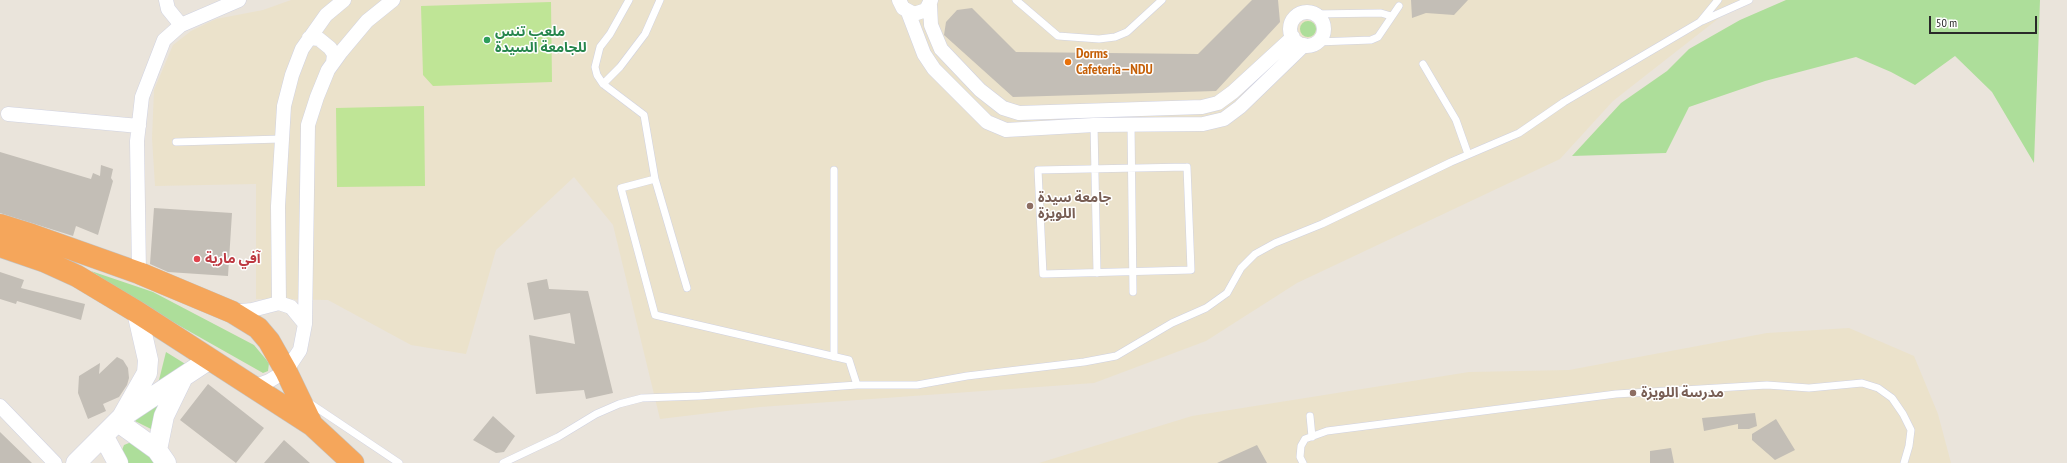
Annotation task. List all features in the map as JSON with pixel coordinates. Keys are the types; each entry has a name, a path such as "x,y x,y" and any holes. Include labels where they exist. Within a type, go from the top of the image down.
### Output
{"highway":[{"path":"0,225 32,235 139,274 232,312 258,328 269,341 286,371 312,425"},
{"path":"0,246 44,261 70,273 137,312 312,425 353,463"}],"main road":[{"path":"76,463 104,437 120,419 147,373 148,360 137,312"},
{"path":"120,419 210,359"},
{"path":"162,456 164,416 172,396 184,376"},
{"path":"120,419 162,456"},
{"path":"104,437 118,463"}],"street":[{"path":"166,0 168,9 181,25"},
{"path":"139,274 137,141 142,97 164,40 181,25 238,0"},
{"path":"279,304 278,206 284,106 292,75 302,49 326,15 344,0"},
{"path":"253,387 269,382 286,371 300,350 305,324 308,125 317,97 333,63 367,21 393,0"},
{"path":"900,4 920,13 932,2"},
{"path":"932,2 932,25 941,49 980,90 1003,108 1019,113 1202,107 1218,103 1305,42 1321,38 1324,28 1323,22 1315,14 1308,12 1301,13 1295,17 1291,23 1290,30 1305,42"},
{"path":"900,4 924,54 934,69 987,122 1006,130 1094,125 1203,124 1224,119 1240,107 1305,42"},
{"path":"309,38 319,39 330,48 334,54 333,63"},
{"path":"8,114 139,126"},
{"path":"232,312 252,310 279,304 291,307 305,324"},
{"path":"0,406 55,463"}],"lane":[{"path":"629,0 610,34 600,46 595,67 597,75 603,84 644,115 655,179 686,288"},
{"path":"603,84 620,68 645,34 660,0"},
{"path":"1016,0 1058,36 1099,39 1115,37 1127,32 1162,0"},
{"path":"1700,22 1718,0"},
{"path":"503,463 558,437 596,414 619,404 642,398 700,396 858,385 917,385 967,376 1084,362 1116,356 1172,323 1206,308 1227,293 1241,268 1262,250 1275,243 1322,224 1468,154 1519,133 1564,102 1700,22 1749,0"},
{"path":"1305,42 1371,40 1378,37 1399,6"},
{"path":"1315,14 1381,13 1391,16"},
{"path":"1423,64 1439,88 1456,120 1468,154"},
{"path":"1094,125 1097,273"},
{"path":"1131,125 1134,272 1133,292"},
{"path":"176,142 281,138"},
{"path":"1187,167 1191,270 1044,274 1038,170 1095,169 1187,167"},
{"path":"834,170 834,357"},
{"path":"655,179 621,188 655,315 848,360 858,385"},
{"path":"1303,463 1300,457 1301,446 1305,439 1328,431 1616,394 1767,385 1809,388 1862,383 1878,388 1892,398 1904,414 1911,430 1910,446 1904,463"},
{"path":"297,394 399,463"},
{"path":"1310,416 1312,437"}],"shaded area":[{"name":"جامعة سيدة اللويزة","path":"291,0 1742,0 1613,101 1560,159 1297,283 1206,341 1094,383 760,407 660,419 613,225 574,177 496,250 466,354 411,345 328,300 256,299 256,184 155,186 152,138 154,90 173,45 191,31 216,19 263,10"},
{"name":"مدرسة اللويزة","path":"1849,328 1914,356 1938,414 1951,463 1039,463 1192,416 1469,372 1569,370 1767,333"}],"green space":[{"path":"1786,0 2040,0 2034,163 1992,92 1955,56 1915,85 1891,72 1856,57 1765,81 1689,107 1666,153 1572,156 1621,103 1667,71 1689,49 1740,20"},
{"name":"ملعب تنس للجامعة السيدة","path":"551,2 552,82 433,86 423,75 421,6"},
{"path":"1305,21 1311,21 1316,26 1314,35 1311,37 1305,37 1300,32 1300,26"},
{"path":"424,106 425,186 337,187 336,108"},
{"path":"91,271 153,292 254,345 269,363 268,371 263,373 141,304"},
{"path":"166,352 187,365 158,384"},
{"path":"161,400 153,430 135,421"},
{"path":"136,443 144,447 155,463 125,463 122,450 124,445"}],"building":[{"path":"1252,0 1278,0 1280,22 1216,91 1013,97 944,35 946,22 957,10 972,8 1016,52 1198,54"},
{"path":"1411,0 1468,0 1454,15 1426,13 1412,18"},
{"path":"0,152 91,179 93,173 100,176 101,165 113,169 111,178 113,181 98,235 76,226 73,236 0,213"},
{"path":"154,208 232,213 228,276 168,272 150,264"},
{"path":"0,272 24,280 21,288 85,304 81,320 17,301 16,304 0,299"},
{"path":"547,279 549,289 588,291 613,393 586,399 584,390 536,394 529,335 575,344 570,313 534,320 527,283"},
{"path":"117,357 123,360 128,368 129,378 127,385 119,397 103,404 106,411 88,419 78,393 79,376 100,363 99,374"},
{"path":"208,384 264,428 236,463 180,420"},
{"path":"1755,413 1757,426 1749,429 1738,429 1738,424 1704,431 1702,418"},
{"path":"493,416 515,436 504,452 496,453 473,440"},
{"path":"1776,419 1795,450 1775,460 1752,440 1752,434"},
{"path":"0,432 32,463 0,463"},
{"path":"284,440 310,463 264,463"},
{"path":"1257,445 1267,463 1217,463"},
{"path":"1671,448 1674,463 1650,463 1650,451"}],"place":[{"name":"ملعب تنس للجامعة السيدة","path":"487,40"},
{"name":"Dorms Cafeteria—NDU","path":"1068,62"},
{"name":"جامعة سيدة اللويزة","path":"1030,206"},
{"name":"آفي مارية","path":"197,259"},
{"name":"مدرسة اللويزة","path":"1633,393"}]}
